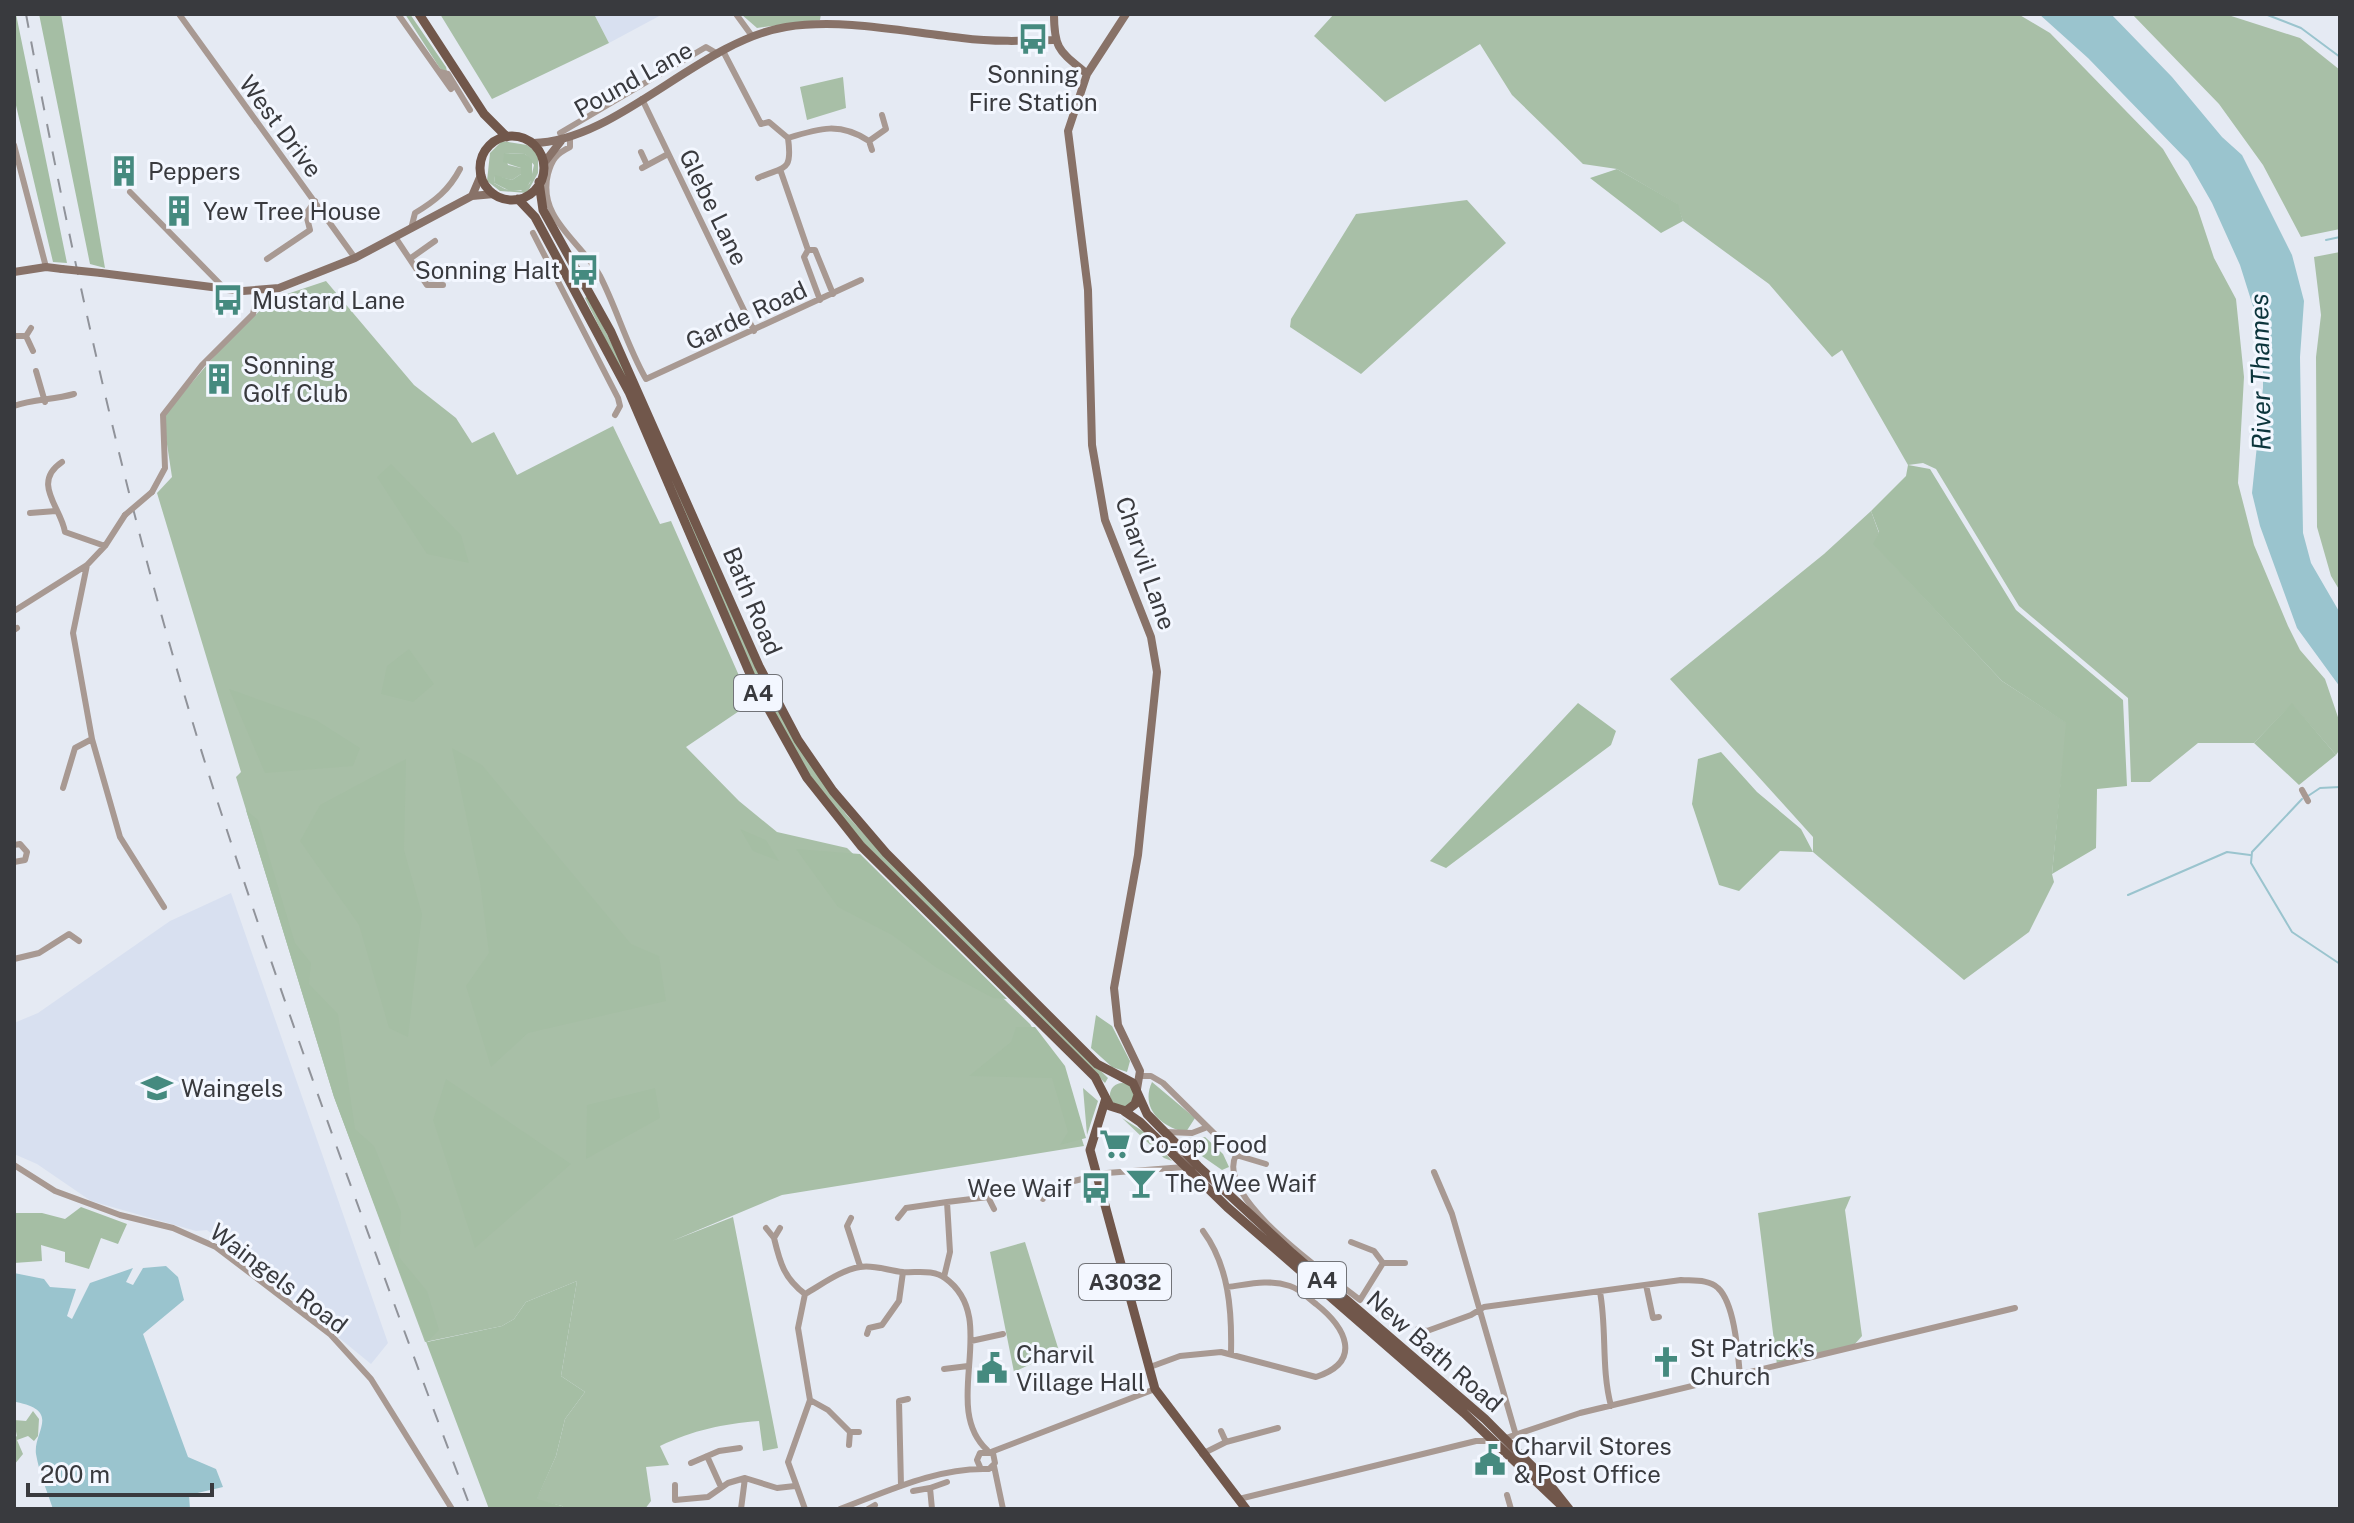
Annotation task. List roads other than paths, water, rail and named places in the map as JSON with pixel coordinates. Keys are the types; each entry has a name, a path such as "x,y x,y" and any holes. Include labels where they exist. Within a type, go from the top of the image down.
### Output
{"main road":[{"path":"14,272 46,267 225,289 258,291 279,288 355,258 472,196 494,194 518,199 533,193 544,163 541,151 533,143 507,137 484,114 419,14"},
{"path":"1054,14 1054,40 1060,51 1087,74"},
{"name":"Charvil Lane","path":"1126,14 1087,74 1068,131 1088,290 1092,445 1105,520 1151,637 1157,672 1138,855 1114,988 1118,1025 1140,1076 1137,1090"},
{"name":"Pound Lane","path":"544,163 564,137 585,124 642,99 752,36 786,27 834,24 1002,42 1054,40"},
{"path":"472,196 488,147 484,114"},
{"path":"488,147 507,137"},
{"name":"Pound Lane","path":"533,143 564,137"},
{"path":"481,175 486,189 494,194"},
{"name":"Bath Road","path":"539,182 543,210 589,290 675,471 764,679 813,763 886,853 1097,1064 1137,1090"},
{"name":"Bath Road","path":"518,199 533,213 580,296 645,425 759,695 807,778 861,846 1095,1077 1106,1097 1121,1111"},
{"path":"580,296 589,290"},
{"path":"1106,1097 1110,1084 1123,1079 1136,1062"},
{"path":"1098,1124 1135,1104 1137,1090"},
{"name":"New Bath Road","path":"1137,1090 1147,1114 1240,1207 1505,1437 1567,1509"},
{"name":"A3032","path":"1106,1097 1090,1143 1095,1175 1155,1389 1246,1509"},
{"name":"New Bath Road","path":"1121,1111 1140,1122 1185,1167 1470,1419 1478,1435 1491,1441 1567,1509"}],"street":[{"name":"West Drive","path":"179,14 206,57 355,258"},
{"path":"398,14 451,89"},
{"path":"736,14 752,36"},
{"path":"585,124 706,47 720,52 761,124 769,122 788,138 791,156 781,172 758,178"},
{"path":"440,72 448,74 470,110"},
{"name":"Glebe Lane","path":"642,99 754,331"},
{"path":"869,141 887,133 882,115"},
{"path":"788,138 825,126 854,132 869,141 872,150"},
{"name":"Garde Road","path":"564,137 570,147 555,155 551,163 547,200 572,243 599,275 646,379 861,280"},
{"path":"14,145 46,267"},
{"path":"641,152 644,166 668,154"},
{"path":"411,229 415,213 436,201 460,169"},
{"path":"781,172 808,250 804,257 820,300"},
{"path":"130,192 225,289"},
{"path":"267,259 310,230 306,214 315,201"},
{"path":"533,233 618,398 620,406 615,415"},
{"path":"395,237 427,285"},
{"path":"411,258 435,241"},
{"path":"427,249 436,252"},
{"path":"399,257 405,250"},
{"path":"808,250 815,250 833,294"},
{"path":"427,285 443,285"},
{"path":"421,293 427,285"},
{"path":"14,611 87,565 105,546 125,515 152,492 165,468 163,415 195,372 253,314 258,291"},
{"path":"569,304 580,296"},
{"path":"26,336 31,328"},
{"path":"14,336 26,336"},
{"path":"26,336 33,351"},
{"path":"36,371 45,402"},
{"path":"14,406 30,396 45,402 74,394"},
{"path":"62,462 51,469 48,496 63,521 65,532 105,546"},
{"path":"30,513 56,511"},
{"path":"87,565 73,633 92,739 120,837 164,907"},
{"path":"63,788 75,748 92,739"},
{"path":"2302,790 2308,801"},
{"path":"14,845 20,844 27,852 25,860 14,862"},
{"path":"154,889 162,884"},
{"path":"64,925 69,934 79,941"},
{"path":"14,959 39,953 69,934"},
{"path":"1140,1076 1151,1076 1163,1083 1205,1128 1236,1155 1266,1164"},
{"path":"1165,1132 1184,1134 1205,1128"},
{"path":"1236,1155 1232,1171 1242,1196 1283,1238 1360,1300 1383,1263"},
{"name":"Waingels Road","path":"14,1165 55,1191 120,1215 173,1228 216,1247 330,1334 371,1379 452,1509"},
{"path":"1045,1188 1095,1175 1185,1167"},
{"path":"1434,1172 1452,1214 1515,1432"},
{"path":"1043,1199 1045,1178"},
{"path":"896,1203 906,1208 988,1197 993,1190"},
{"path":"988,1197 994,1209"},
{"path":"944,1277 950,1252 947,1202"},
{"path":"898,1218 906,1208"},
{"path":"851,1218 847,1226 860,1266"},
{"path":"837,1223 847,1226"},
{"path":"766,1228 774,1238 787,1280 805,1294"},
{"path":"774,1238 780,1228"},
{"path":"1203,1231 1213,1244 1228,1287 1231,1353"},
{"path":"1351,1242 1374,1251 1383,1263"},
{"path":"1383,1263 1405,1263"},
{"path":"805,1294 860,1266 928,1272 944,1277 963,1300 970,1319 970,1410 983,1459 997,1483"},
{"path":"866,1329 882,1325 899,1301 903,1272"},
{"path":"1427,1331 1479,1310 1681,1280 1717,1286 1737,1340 1740,1376"},
{"path":"1150,1367 1197,1353 1231,1353 1316,1377 1329,1373 1341,1363 1345,1348 1337,1321 1294,1287 1268,1281 1228,1287"},
{"path":"1646,1285 1653,1318"},
{"path":"1600,1292 1606,1320 1604,1362 1611,1406"},
{"path":"805,1294 798,1328 810,1400 789,1457 795,1486 805,1509"},
{"path":"1491,1441 1611,1406 2015,1308"},
{"path":"971,1341 1000,1337"},
{"path":"944,1369 968,1366"},
{"path":"840,1509 961,1468 1155,1389"},
{"path":"897,1391 901,1486"},
{"path":"899,1401 908,1399"},
{"path":"810,1400 828,1410 850,1432 859,1432"},
{"path":"1470,1419 1488,1432 1505,1437"},
{"path":"1202,1454 1265,1426 1278,1428"},
{"path":"1221,1431 1226,1442"},
{"path":"849,1445 850,1432"},
{"path":"1239,1499 1478,1435"},
{"path":"691,1463 740,1448"},
{"path":"1003,1509 995,1463 1005,1448"},
{"path":"707,1456 721,1487"},
{"path":"983,1459 995,1463"},
{"path":"983,1459 995,1463"},
{"path":"675,1485 675,1500 708,1497 721,1487 745,1478 777,1488 795,1486"},
{"path":"741,1509 745,1478"},
{"path":"913,1491 947,1482"},
{"path":"930,1488 932,1509"},
{"path":"1507,1495 1511,1509"},
{"path":"692,1499 693,1509"},
{"path":"868,1509 875,1505"}],"water":[{"path":"2039,14 2111,14 2172,77 2222,137 2242,155 2292,255 2304,301 2300,357 2303,533 2311,563 2340,613 2340,687 2297,628 2260,526 2252,493 2263,388 2263,338 2240,265 2212,203 2188,161 2088,58"},
{"path":"166,1266 178,1277 184,1300 143,1334 188,1457 216,1469 223,1487 189,1495 190,1509 53,1509 36,1454 42,1417 30,1406 16,1402 14,1273 44,1279 50,1287 76,1289 67,1316 72,1319 90,1283 133,1268 126,1282 133,1285 143,1268"}],"waterway":[{"path":"2265,14 2301,28 2340,57"},
{"path":"2326,240 2340,237"},
{"path":"2308,796 2320,788 2340,787"},
{"path":"2302,799 2252,852 2251,863 2292,932 2340,964"},
{"path":"2128,895 2227,852 2250,855"}],"railway":[{"path":"26,14 65,212 109,410 187,704 308,1067 471,1509"}],"place":[{"name":"Sonning Fire Station","path":"1033,39"},
{"name":"Peppers","path":"124,171"},
{"name":"Yew Tree House","path":"179,211"},
{"name":"Sonning Halt","path":"584,270"},
{"name":"Mustard Lane","path":"228,300"},
{"name":"Sonning Golf Club","path":"219,379"},
{"name":"Waingels","path":"157,1088"},
{"name":"Co-op Food","path":"1115,1144"},
{"name":"The Wee Waif","path":"1141,1183"},
{"name":"Wee Waif","path":"1096,1188"},
{"name":"St Patrick's Church","path":"1666,1362"},
{"name":"Charvil Village Hall","path":"992,1368"},
{"name":"Charvil Stores & Post Office","path":"1490,1460"}],"water label":[{"name":"River Thames","path":"2260,372"}]}
